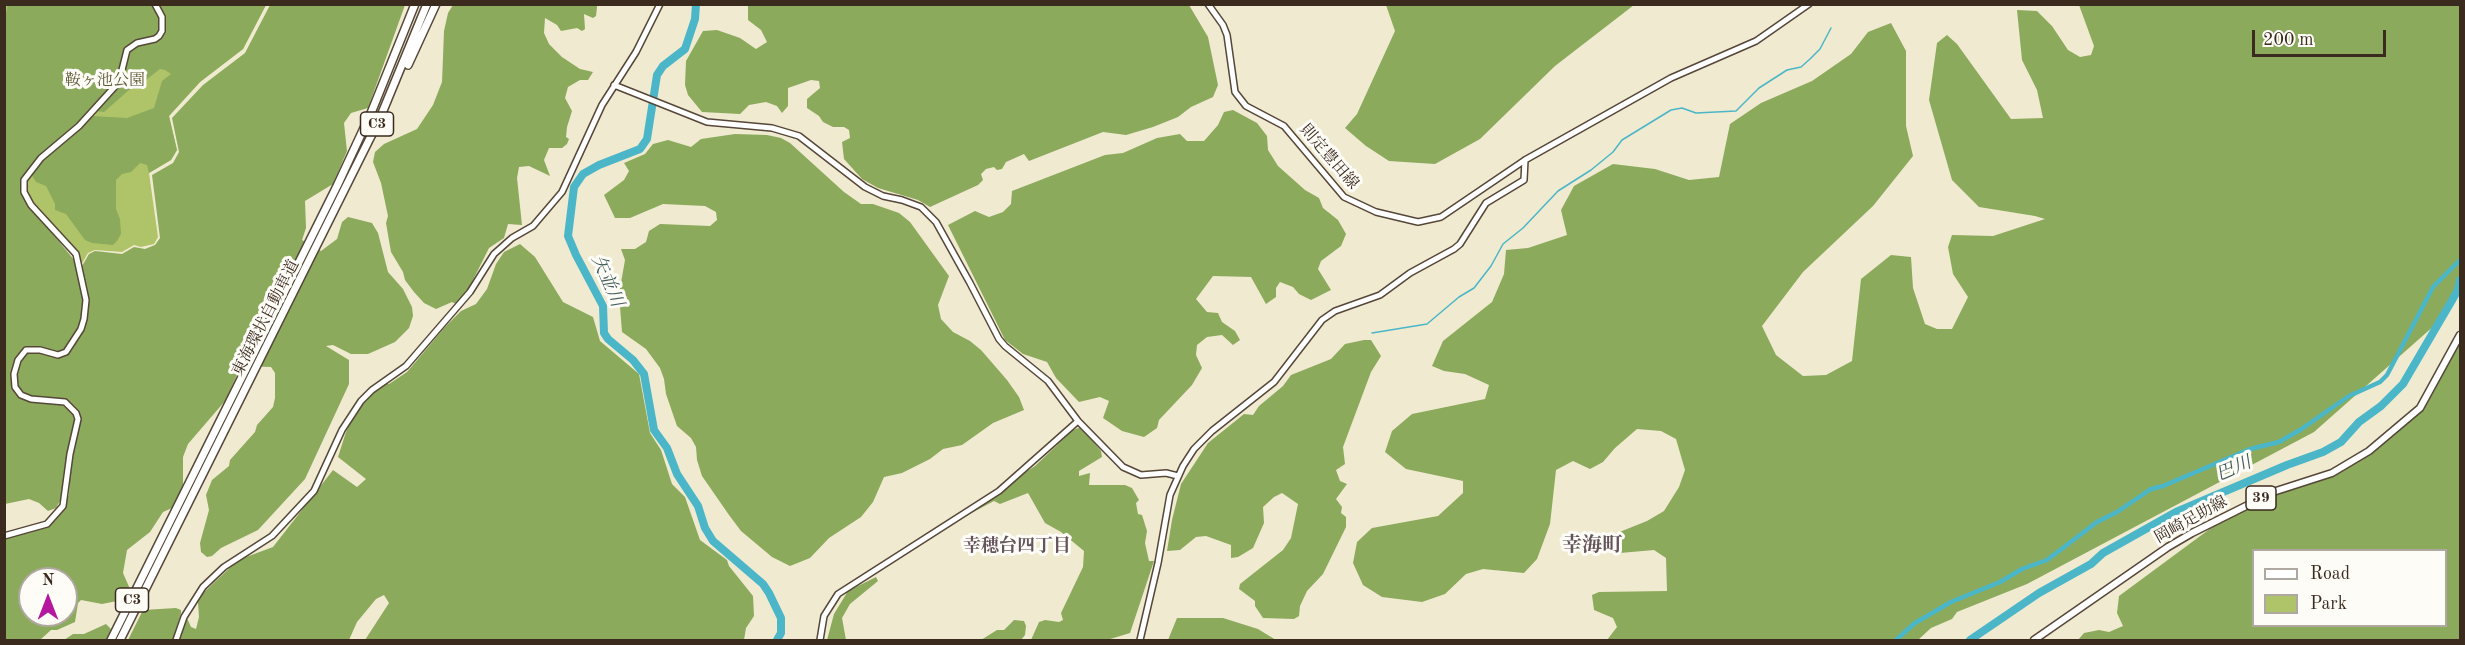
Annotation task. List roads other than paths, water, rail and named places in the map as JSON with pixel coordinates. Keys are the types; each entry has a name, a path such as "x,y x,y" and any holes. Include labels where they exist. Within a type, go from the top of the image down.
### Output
{"highway":[{"path":"393,57 410,4"},
{"name":"東海環状自動車道","path":"111,640 355,147 415,4"},
{"name":"東海環状自動車道","path":"120,640 161,563 380,118 428,4"},
{"path":"380,118 416,49 436,4"}],"main road":[{"name":"岡崎足助線","path":"2034,640 2184,538 2276,491 2332,473 2369,451 2420,408 2460,335"}],"street":[{"path":"4,536 47,524 63,506 70,454 78,419 76,413 65,402 31,399 21,395 15,387 14,374 18,360 26,350 40,350 58,355 66,352 81,329 86,300 76,254 31,205 24,192 24,180 41,158 79,126 119,82 128,50 137,43 159,36 162,31 162,17 155,4"},
{"path":"176,640 187,611 208,582 237,558 272,536 314,492 342,430 361,401 372,390 406,366 470,292 494,254 512,238 533,226 562,192 591,126 636,52 660,4"},
{"name":"則定豊田線","path":"1208,4 1227,35 1235,92 1240,100 1246,106 1284,126 1344,197 1354,204 1410,221 1428,221 1453,210 1525,160 1671,78 1756,41 1809,4"},
{"path":"614,85 707,122 772,128 800,136 865,187 884,196 913,204 927,212 936,222 999,339 1048,381 1078,421 1130,472 1141,475 1166,472 1178,476"},
{"path":"1140,640 1158,563 1168,502 1188,458 1203,440 1266,390 1280,376 1322,320 1335,311 1380,295 1410,273 1460,244 1486,203 1524,180 1525,160"},
{"path":"820,640 824,616 838,594 999,491 1078,421"}],"waterway":[{"name":"矢並川","path":"696,4 695,19 685,49 663,66 657,75 647,139 640,149 599,165 583,174 574,187 568,236 603,306 604,333 633,360 644,374 654,430 667,448 677,474 698,506 705,528 713,541 763,584 769,593 781,618 781,633 777,640"},
{"path":"1372,333 1427,324 1459,297 1474,288 1491,266 1503,244 1523,228 1558,191 1591,170 1613,152 1622,140 1671,110 1682,108 1696,113 1736,111 1759,88 1787,70 1801,67 1820,49 1831,28"},
{"path":"1896,640 1915,623 1951,602 2047,560 2097,522 2117,512 2151,489 2250,449 2279,442 2349,396 2380,382 2387,375 2433,287 2460,260"},
{"name":"巴川","path":"1970,640 2039,593 2091,564 2103,553 2176,512 2323,452 2341,442 2359,422 2381,406 2403,384 2458,290 2460,280"}],"district":[{"name":"幸穂台四丁目","path":"1017,546"},
{"name":"幸海町","path":"1592,546"}],"park label":[{"name":"鞍ヶ池公園","path":"105,81"}]}
